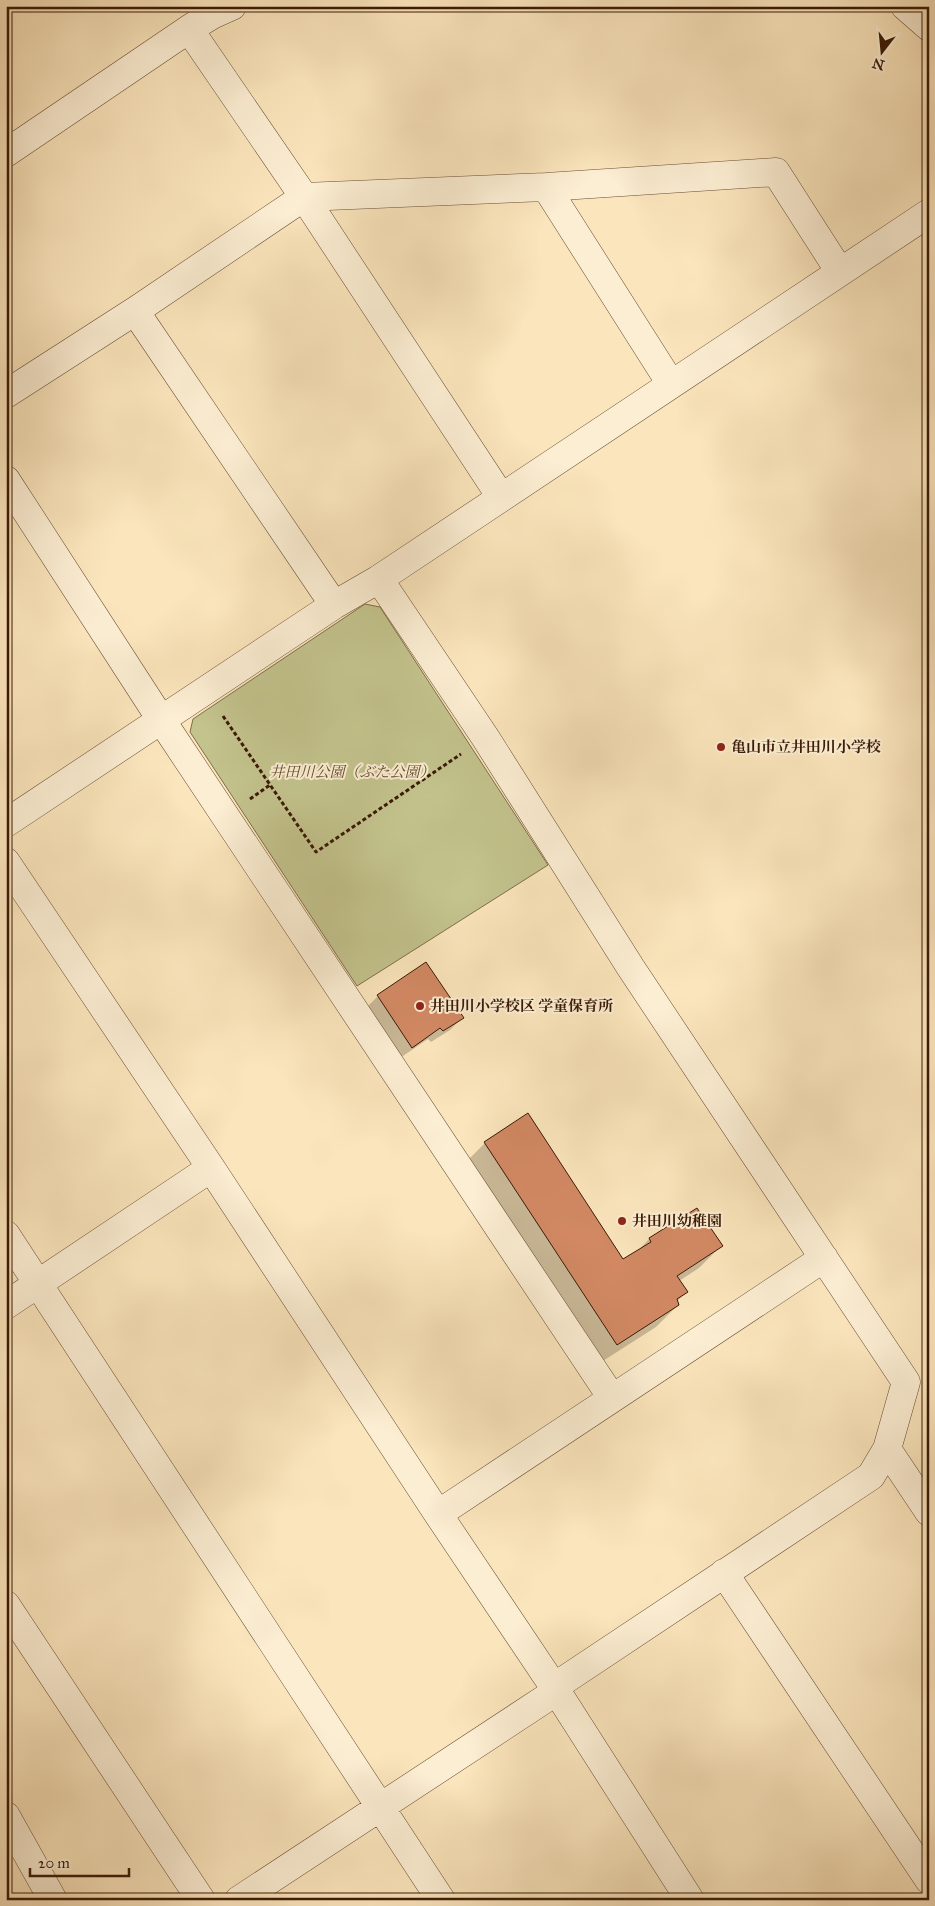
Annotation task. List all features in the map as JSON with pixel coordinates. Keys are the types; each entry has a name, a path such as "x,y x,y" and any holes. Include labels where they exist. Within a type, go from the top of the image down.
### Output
{"street":[{"path":"6,152 189,29 232,6"},
{"path":"904,6 929,28"},
{"path":"189,29 304,197 501,497"},
{"path":"6,394 135,311 304,197 546,187 776,172 840,272"},
{"path":"546,187 671,384"},
{"path":"6,823 334,605 379,579 929,213"},
{"path":"135,311 334,605"},
{"path":"6,480 162,721 612,1398"},
{"path":"239,1900 871,1476 887,1449 906,1382 632,968 485,737 379,579"},
{"path":"6,862 211,1168 555,1689 690,1900"},
{"path":"6,1304 211,1168"},
{"path":"6,1235 441,1900"},
{"path":"438,1514 824,1258"},
{"path":"887,1449 929,1512"},
{"path":"724,1573 929,1880"},
{"path":"9,1613 201,1900"},
{"path":"6,1816 53,1900"}],"path":[{"path":"221,713 316,852 485,737"},
{"path":"246,801 270,785"}],"green space":[{"name":"井田川公園（ぶた公園）","path":"365,604 380,607 548,865 357,986 190,732 193,719"}],"building":[{"name":"井田川小学校区 学童保育所","path":"426,962 464,1018 443,1031 440,1028 412,1048 377,995"},
{"name":"井田川幼稚園","path":"528,1113 623,1259 651,1242 649,1238 697,1208 723,1246 677,1276 688,1292 677,1299 679,1305 617,1345 484,1142"}],"place":[{"name":"亀山市立井田川小学校","path":"721,747"},
{"name":"井田川小学校区 学童保育所","path":"420,1006"},
{"name":"井田川幼稚園","path":"622,1221"}]}
